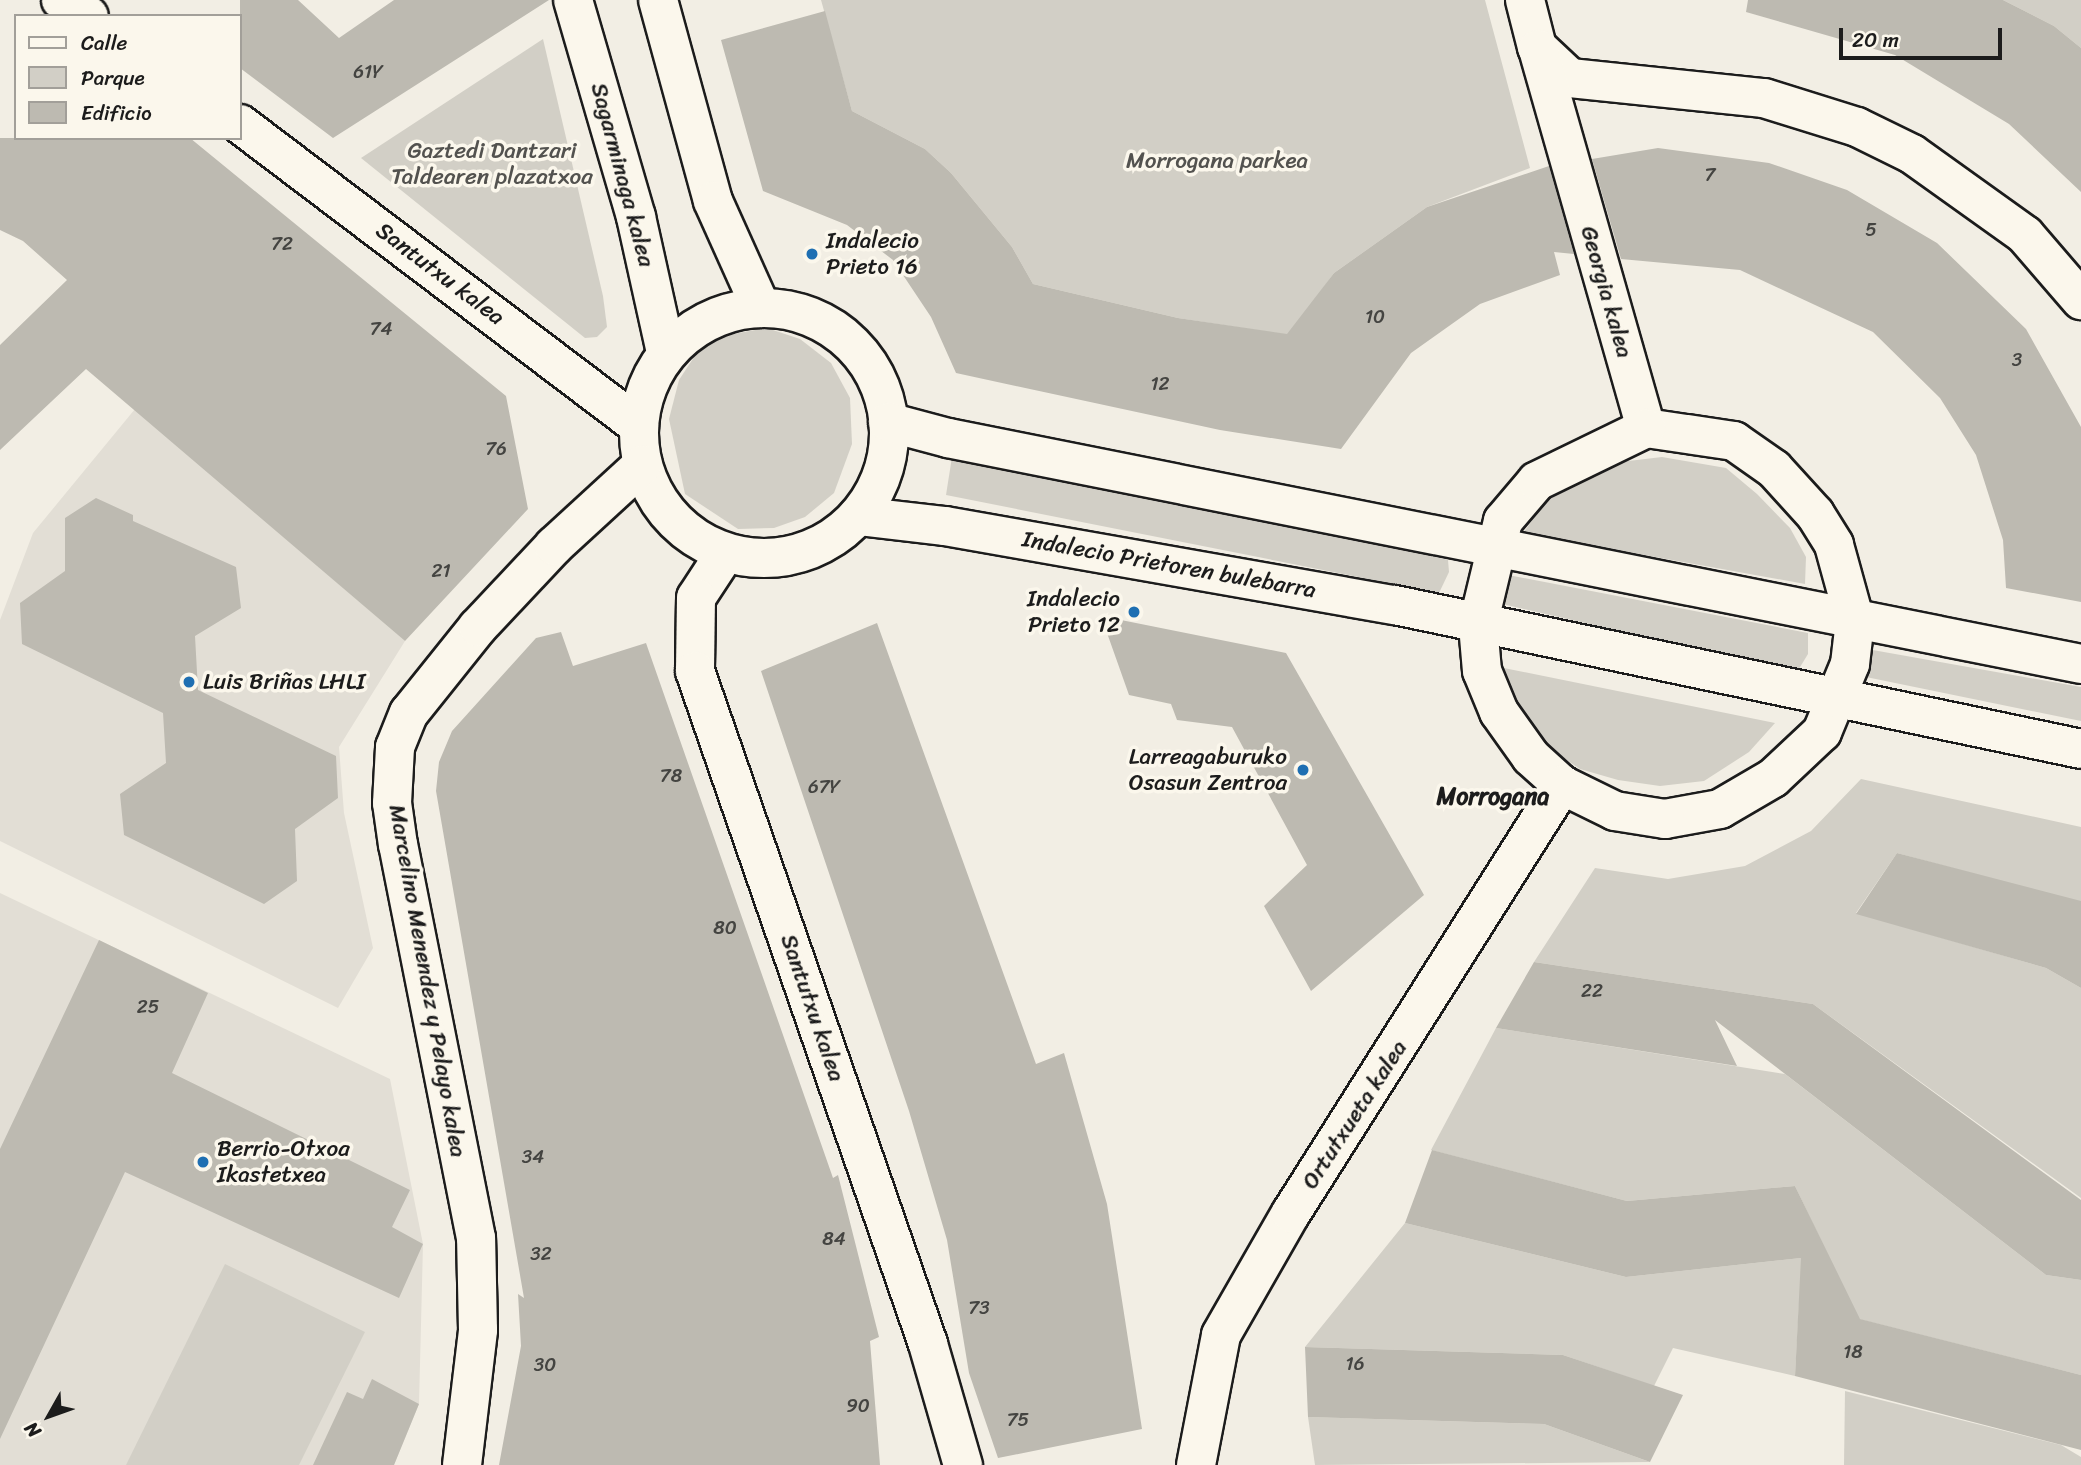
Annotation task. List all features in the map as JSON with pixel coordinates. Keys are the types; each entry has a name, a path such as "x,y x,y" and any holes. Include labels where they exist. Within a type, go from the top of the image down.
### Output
{"street":[{"path":"61,0 86,14"},
{"name":"Sagarminaga kalea","path":"573,0 636,218 666,352"},
{"path":"658,0 713,201 761,308"},
{"name":"Georgia kalea","path":"1525,0 1646,428"},
{"path":"1537,47 1570,78 1607,85 1658,85 1765,98 1857,127 1912,154 2015,227 2081,300"},
{"path":"1567,156 1579,118 1607,85"},
{"name":"Santutxu kalea","path":"242,126 639,426"},
{"path":"761,308 798,313 832,328 851,345 879,386 888,422 882,472 858,516 830,540 796,554 723,555 686,531 658,499 642,465 639,426 644,394 666,352 716,317 761,308"},
{"path":"888,422 962,441 1494,544 1855,621 2081,664"},
{"path":"1646,428 1734,441 1774,469 1815,513 1834,545 1855,621 1850,664 1828,724 1803,751 1773,778 1720,809 1665,819 1615,811 1562,785 1531,757 1499,712 1482,671 1478,625 1494,544 1503,521 1537,481 1646,428"},
{"name":"Marcelino Menendez y Pelayo kalea","path":"462,1465 478,1330 476,1238 398,845 392,803 395,747 409,713 478,627 554,546 642,465"},
{"name":"Indalecio Prietoren bulebarra","path":"858,516 1150,562 1478,625 1835,700 2081,748"},
{"name":"Santutxu kalea","path":"723,555 696,598 695,671 928,1344 963,1465"},
{"name":"Ortutxueta kalea","path":"1196,1465 1221,1335 1291,1213 1562,785"}],"shaded area":[{"name":"Luis Briñas LHLI","path":"135,409 405,641 339,747 344,813 373,948 338,1008 0,841 0,620 33,533"},
{"name":"Berrio-Otxoa Ikastetxea","path":"0,893 390,1079 423,1244 419,1404 394,1465 0,1465"}],"green space":[{"name":"Morrogana parkea","path":"821,0 1485,0 1530,168 1427,207 1334,273 1289,335 1178,318 1033,284 1012,247 951,173 925,149 852,111"},
{"path":"2003,0 2081,0 2081,48 2054,26"},
{"name":"Gaztedi Dantzari Taldearen plazatxoa","path":"543,39 603,296 607,327 597,337 585,338 361,158"},
{"path":"767,328 800,339 831,363 850,398 852,444 834,493 805,517 774,528 738,529 685,494 669,419 679,380 698,351 721,336"},
{"path":"952,457 1392,547 1448,560 1449,572 1439,593 946,495"},
{"path":"1662,457 1726,468 1757,494 1790,528 1806,557 1805,584 1523,533 1545,503 1581,477 1620,462"},
{"path":"1503,574 1808,633 1808,654 1797,672 1498,603"},
{"path":"1867,649 2081,687 2081,721 1866,677 1861,675"},
{"path":"1494,666 1775,723 1749,752 1704,781 1660,786 1618,780 1580,769 1543,744"},
{"path":"1861,779 2081,827 2081,903 1897,853 1856,913 2046,968 2081,988 2081,1198 1813,1004 1534,962 1595,868 1668,879 1745,866 1811,831"},
{"path":"1496,1028 1785,1074 2046,1275 2081,1280 2081,1375 1799,1304 1795,1376 1673,1348 1654,1386 1563,1355 1305,1347 1405,1223 1626,1277 1828,1255 1795,1186 1627,1201 1431,1150"},
{"path":"225,1264 365,1332 299,1465 126,1465"},
{"path":"1845,1391 2061,1445 2081,1457 2081,1465 1844,1465"},
{"path":"1308,1417 1544,1424 1650,1462 1315,1465"}],"building":[{"path":"240,0 298,0 339,38 394,0 549,0 333,138 242,70"},
{"path":"1748,0 2003,0 2054,26 2081,48 2081,192 2009,124 1895,55 1746,12"},
{"path":"825,11 852,111 925,149 951,173 1012,247 1033,284 1178,318 1287,334 1334,273 1427,207 1549,166 1574,254 1554,252 1560,275 1480,304 1411,353 1341,449 1220,430 956,373 931,317 893,260 847,225 763,191 721,40"},
{"path":"0,138 192,140 506,396 528,509 405,641 86,369 0,450 0,345 67,280 23,241 0,230"},
{"path":"1658,148 1769,163 1847,190 1937,243 2026,329 2081,427 2081,602 2006,588 2003,540 1976,455 1940,398 1873,332 1740,270 1621,259 1592,159"},
{"path":"96,498 133,515 133,521 236,567 241,608 195,636 198,690 336,756 338,798 295,829 297,881 264,904 124,835 120,794 166,763 163,713 22,644 20,603 65,571 65,518"},
{"name":"Larreagaburuko Osasun Zentroa","path":"1101,616 1286,653 1424,895 1311,991 1264,906 1307,865 1232,727 1177,720 1171,704 1129,695"},
{"path":"877,623 1036,1064 1064,1053 1107,1204 1142,1429 998,1458 969,1373 947,1240 909,1111 761,671"},
{"path":"561,632 573,666 646,643 833,1178 838,1175 879,1337 870,1341 880,1465 499,1465 521,1346 518,1294 524,1298 436,791 439,762 452,731 536,638"},
{"path":"1897,853 2081,901 2081,988 2046,968 1856,914"},
{"path":"99,940 208,993 172,1073 410,1190 392,1227 423,1244 399,1298 125,1172 0,1439 0,1149"},
{"path":"1534,962 1813,1004 2081,1200 2081,1280 2046,1275 1715,1020 1737,1066 1496,1028"},
{"path":"1432,1150 1627,1201 1795,1186 1860,1319 2081,1375 2081,1450 1795,1376 1801,1258 1626,1277 1405,1223"},
{"path":"1305,1347 1563,1355 1683,1395 1650,1462 1544,1424 1308,1417"},
{"path":"372,1379 419,1404 394,1465 313,1465 347,1392 363,1399"}],"place":[{"name":"Indalecio Prieto 16","path":"812,254"},
{"name":"Indalecio Prieto 12","path":"1134,612"},
{"name":"Luis Briñas LHLI","path":"189,682"},
{"name":"Larreagaburuko Osasun Zentroa","path":"1303,770"},
{"name":"Berrio-Otxoa Ikastetxea","path":"203,1162"}],"district":[{"name":"Morrogana","path":"1493,797"}]}
